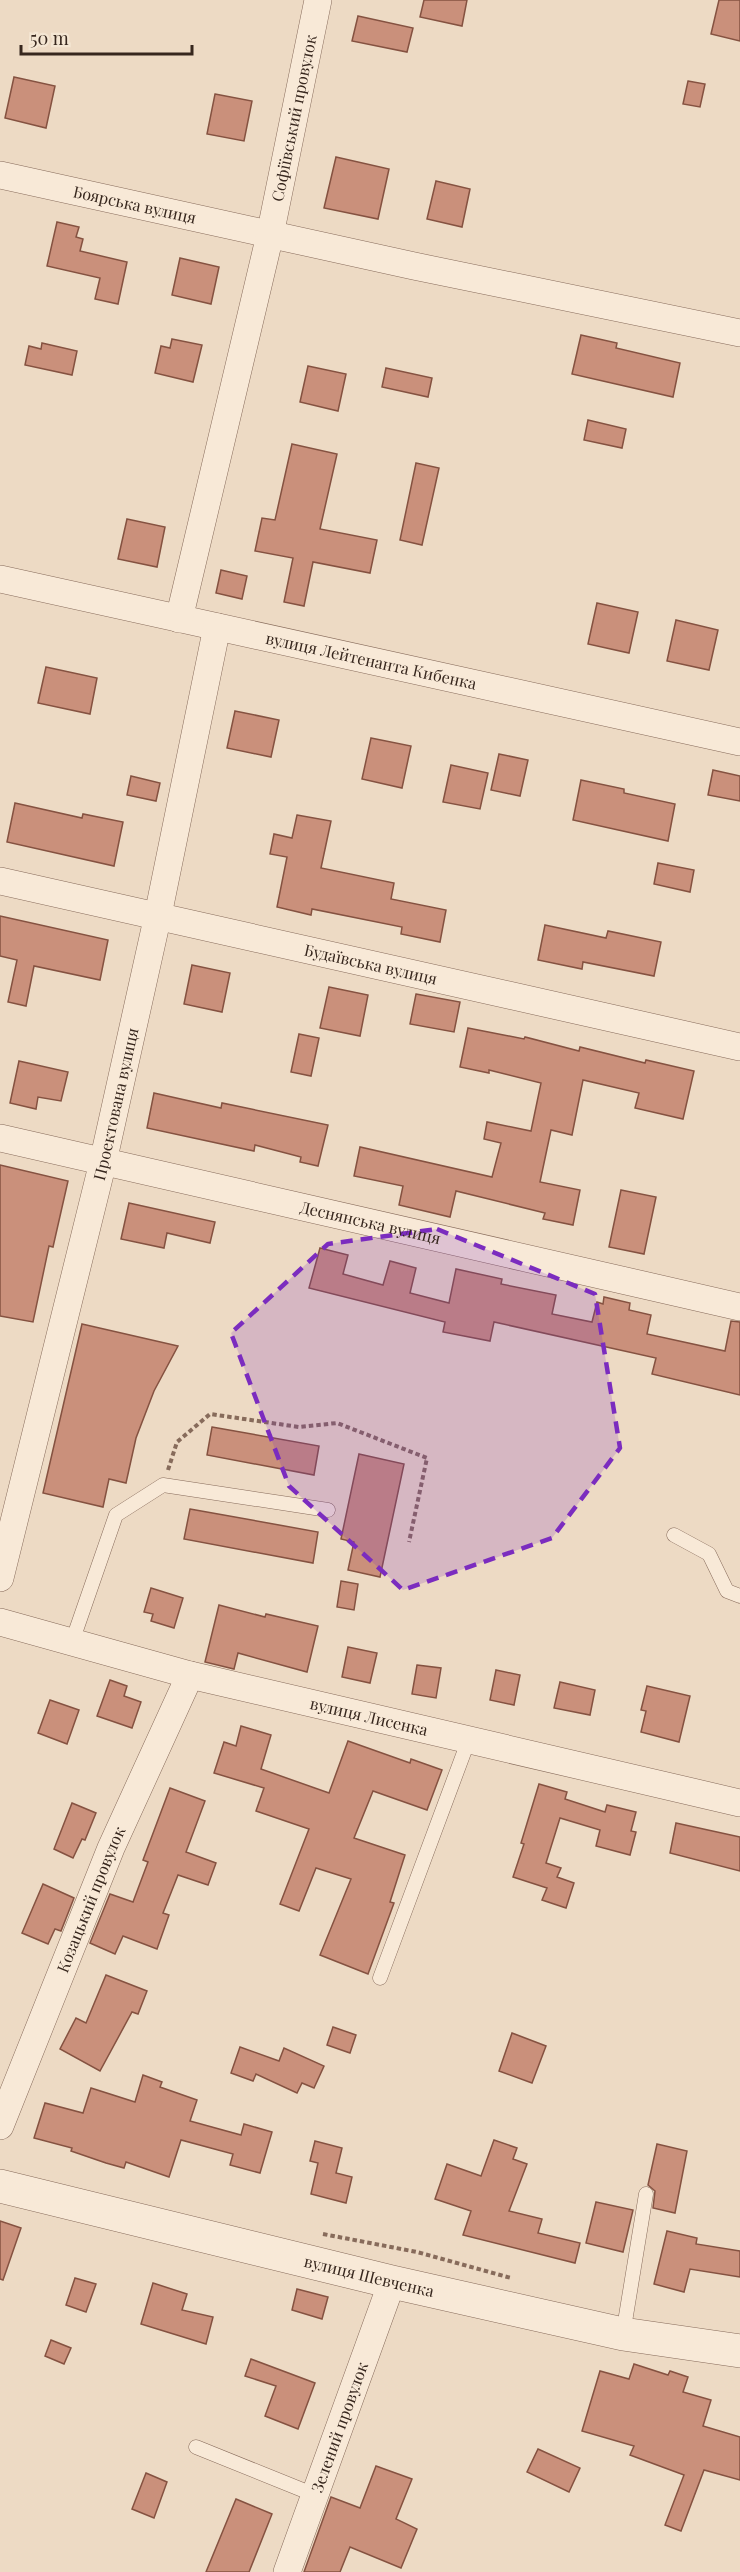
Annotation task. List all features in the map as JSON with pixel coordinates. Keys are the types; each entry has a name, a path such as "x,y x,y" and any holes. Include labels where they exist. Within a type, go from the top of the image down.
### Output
{"street":[{"name":"Софіївський провулок","path":"179,619 270,235 318,0"},
{"name":"Боярська вулиця","path":"0,175 270,235 740,333"},
{"name":"вулиця Лейтенанта Кибенка","path":"0,579 740,742"},
{"name":"Проектована вулиця","path":"0,1578 103,1162 158,915 217,627"},
{"name":"Будаївська вулиця","path":"0,881 740,1047"},
{"name":"Деснянська вулиця","path":"0,1138 740,1307"},
{"name":"вулиця Лисенка","path":"0,1622 190,1675 740,1803"},
{"name":"Козацький провулок","path":"0,2126 111,1848 190,1675"},
{"name":"вулиця Шевченка","path":"0,2186 392,2282 623,2334 740,2351"},
{"name":"Зелений провулок","path":"287,2572 392,2282"}],"lane":[{"path":"72,1642 116,1515 163,1485 328,1510"},
{"path":"674,1535 709,1554 728,1591 740,1596"},
{"path":"380,1978 469,1739"},
{"path":"623,2334 646,2194"},
{"path":"196,2447 315,2495"}],"path":[{"path":"163,1485 177,1442 210,1414 299,1427 337,1423 427,1458 409,1542"},
{"path":"315,2233 417,2252 514,2279"}],"highlighted area":[{"path":"437,1229 595,1294 620,1448 552,1538 403,1590 289,1486 231,1333 328,1244"}],"building":[{"path":"424,0 467,0 462,26 420,17"},
{"path":"719,0 740,0 740,41 711,34"},
{"path":"358,16 413,28 407,52 352,41"},
{"path":"14,77 55,86 46,128 5,118"},
{"path":"688,81 705,84 700,107 683,104"},
{"path":"215,94 252,101 244,141 207,134"},
{"path":"336,157 389,169 378,219 324,208"},
{"path":"436,181 470,189 462,227 427,219"},
{"path":"57,222 79,227 76,237 83,239 80,251 127,262 118,304 95,299 100,278 47,266"},
{"path":"180,258 219,267 211,304 172,295"},
{"path":"581,335 617,343 616,348 680,363 673,397 572,374"},
{"path":"172,339 202,345 193,382 155,373 161,346 170,348"},
{"path":"42,343 77,351 72,375 25,365 29,346 41,349"},
{"path":"308,366 346,374 338,411 300,402"},
{"path":"386,368 432,378 428,397 382,387"},
{"path":"588,420 626,429 622,448 584,440"},
{"path":"292,444 337,454 320,529 377,540 370,573 313,562 304,606 284,602 293,558 255,551 262,518 275,520"},
{"path":"416,463 439,468 422,545 400,540"},
{"path":"127,519 165,527 157,567 118,559"},
{"path":"221,570 247,576 242,599 216,593"},
{"path":"597,603 638,612 629,653 588,644"},
{"path":"676,620 718,630 709,670 667,661"},
{"path":"46,667 97,678 90,714 38,703"},
{"path":"235,711 279,720 271,757 227,748"},
{"path":"371,738 411,746 402,788 362,779"},
{"path":"499,754 528,760 520,796 491,790"},
{"path":"451,765 488,773 480,809 443,802"},
{"path":"713,770 740,776 740,801 708,795"},
{"path":"131,776 160,783 156,801 127,795"},
{"path":"581,780 624,789 624,793 675,804 668,841 573,820"},
{"path":"15,803 82,818 83,814 123,822 114,866 7,842"},
{"path":"297,815 331,821 321,868 394,883 391,899 446,910 440,942 401,934 402,927 312,909 311,915 277,907 287,857 270,854 274,834 292,838"},
{"path":"658,863 694,870 690,892 654,884"},
{"path":"0,916 108,940 100,980 34,966 26,1006 8,1002 17,960 0,956"},
{"path":"545,925 606,938 608,931 661,942 654,976 583,962 582,969 538,960"},
{"path":"192,965 230,973 222,1012 184,1004"},
{"path":"329,987 368,995 360,1036 320,1028"},
{"path":"416,994 460,1002 454,1032 410,1024"},
{"path":"468,1028 524,1039 525,1037 579,1051 580,1047 645,1063 646,1060 694,1071 683,1119 635,1108 639,1093 583,1080 572,1135 551,1130 540,1182 580,1190 573,1225 543,1219 545,1213 456,1191 450,1217 399,1205 403,1186 354,1176 360,1147 492,1177 501,1143 484,1139 487,1122 531,1131 541,1083 489,1070 489,1073 460,1067"},
{"path":"299,1034 319,1038 311,1076 291,1072"},
{"path":"19,1061 68,1072 61,1101 38,1097 36,1109 10,1103"},
{"path":"154,1093 221,1108 222,1103 328,1125 318,1166 300,1162 301,1157 255,1145 254,1151 147,1128"},
{"path":"0,1165 68,1181 53,1247 49,1246 33,1322 0,1316"},
{"path":"621,1190 656,1197 644,1254 609,1247"},
{"path":"129,1203 215,1222 210,1243 167,1233 164,1248 121,1239"},
{"path":"320,1248 348,1255 343,1274 383,1285 390,1261 416,1268 410,1293 449,1303 456,1269 502,1279 501,1284 556,1295 552,1314 592,1322 597,1302 603,1304 604,1297 630,1303 629,1310 651,1315 647,1334 725,1351 731,1321 740,1322 740,1395 652,1374 656,1358 494,1322 490,1341 443,1332 445,1322 309,1288"},
{"path":"82,1324 178,1346 154,1391 136,1438 126,1483 109,1479 103,1507 43,1493"},
{"path":"212,1427 319,1446 314,1475 207,1455"},
{"path":"359,1454 404,1464 380,1577 348,1570 354,1542 341,1539"},
{"path":"190,1509 318,1532 313,1563 184,1539"},
{"path":"341,1581 358,1584 354,1610 337,1607"},
{"path":"151,1588 183,1598 174,1628 151,1621 153,1614 144,1612"},
{"path":"219,1605 265,1617 266,1614 318,1626 307,1672 238,1653 234,1669 205,1662"},
{"path":"348,1647 377,1653 370,1683 342,1677"},
{"path":"417,1665 441,1668 436,1698 412,1694"},
{"path":"496,1670 520,1675 514,1705 490,1700"},
{"path":"110,1680 127,1686 124,1696 141,1702 132,1728 97,1716"},
{"path":"560,1682 595,1690 590,1715 554,1708"},
{"path":"647,1686 690,1696 679,1742 641,1732 646,1711 641,1710"},
{"path":"50,1700 79,1710 67,1744 38,1733"},
{"path":"241,1726 271,1735 261,1769 329,1793 348,1741 410,1763 411,1759 442,1770 427,1810 373,1791 354,1838 405,1855 390,1902 394,1903 368,1974 320,1955 351,1879 316,1868 299,1911 280,1904 309,1829 256,1811 264,1788 214,1773 224,1742 236,1746"},
{"path":"539,1784 567,1792 565,1799 605,1812 607,1805 636,1812 631,1831 636,1832 630,1855 596,1846 600,1830 560,1818 546,1863 561,1868 557,1877 574,1883 566,1908 542,1900 547,1888 513,1877"},
{"path":"170,1788 205,1801 186,1852 216,1863 208,1885 178,1875 163,1913 169,1915 157,1949 123,1936 115,1954 90,1943 110,1894 133,1902 148,1862 143,1860"},
{"path":"72,1803 96,1813 85,1840 82,1839 73,1858 54,1849"},
{"path":"676,1823 740,1837 740,1871 670,1853"},
{"path":"43,1884 74,1898 61,1931 55,1929 48,1944 22,1933"},
{"path":"106,1975 147,1991 138,2014 132,2012 100,2071 60,2049 76,2018 86,2023"},
{"path":"333,2027 356,2035 350,2053 327,2045"},
{"path":"512,2033 546,2046 532,2083 499,2071"},
{"path":"240,2047 279,2061 284,2048 324,2066 314,2088 302,2083 297,2093 256,2074 253,2081 231,2073"},
{"path":"143,2075 162,2082 160,2087 197,2100 190,2121 241,2135 244,2124 272,2132 260,2173 230,2165 233,2154 181,2140 169,2177 126,2162 124,2168 106,2163 71,2151 72,2148 34,2138 45,2103 83,2113 91,2088 135,2102"},
{"path":"494,2140 517,2148 513,2159 527,2164 509,2211 542,2219 538,2233 580,2243 575,2263 463,2235 471,2211 435,2199 447,2164 481,2176"},
{"path":"315,2141 342,2148 336,2173 352,2177 346,2203 311,2194 318,2163 310,2161"},
{"path":"657,2144 687,2151 675,2213 653,2208 655,2191 648,2185"},
{"path":"596,2202 633,2210 623,2252 586,2243"},
{"path":"0,2221 21,2228 3,2280 0,2279"},
{"path":"667,2231 697,2238 696,2244 740,2251 740,2277 690,2269 684,2292 654,2284"},
{"path":"75,2278 96,2284 86,2312 66,2305"},
{"path":"153,2283 187,2294 182,2310 213,2317 206,2344 141,2324"},
{"path":"297,2289 328,2297 322,2319 292,2310"},
{"path":"51,2340 71,2348 64,2364 45,2356"},
{"path":"251,2359 315,2383 298,2429 265,2416 276,2386 245,2376"},
{"path":"634,2364 668,2375 670,2371 688,2377 683,2392 711,2400 703,2426 740,2437 740,2480 704,2470 681,2531 665,2525 684,2475 630,2455 634,2446 582,2431 600,2371 629,2379"},
{"path":"538,2449 580,2468 569,2492 527,2472"},
{"path":"376,2466 412,2479 396,2519 417,2529 401,2568 350,2547 340,2572 304,2572 331,2497 360,2508"},
{"path":"146,2473 167,2482 154,2518 132,2509"},
{"path":"236,2499 272,2514 249,2572 206,2572"}]}
